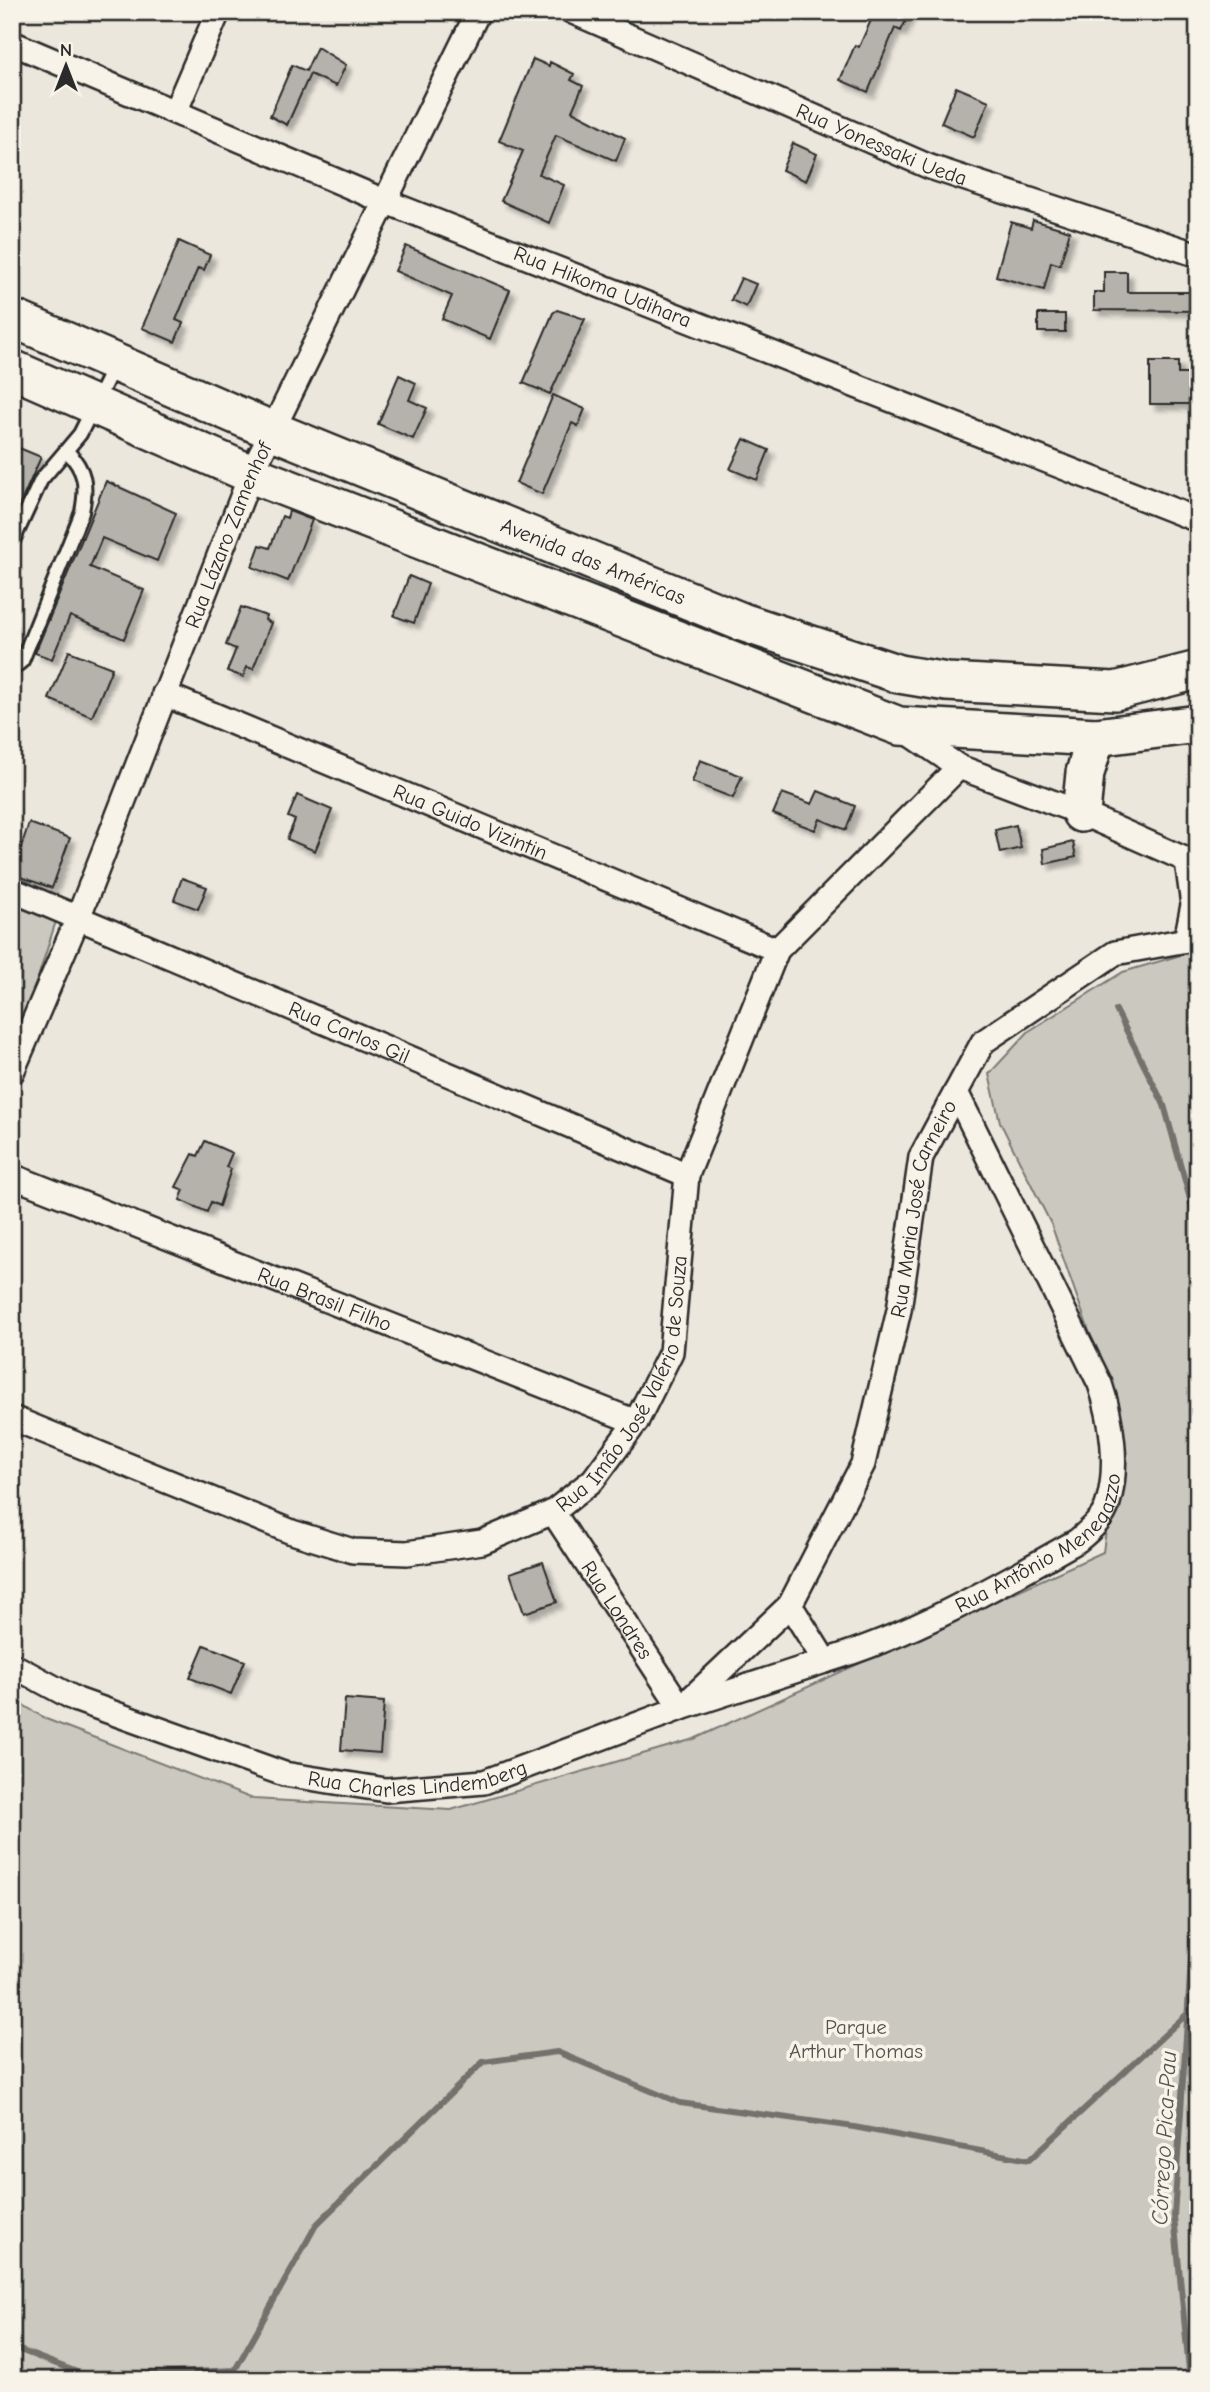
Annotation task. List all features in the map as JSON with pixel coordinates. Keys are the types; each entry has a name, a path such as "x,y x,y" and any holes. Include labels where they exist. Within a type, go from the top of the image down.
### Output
{"main road":[{"name":"Avenida das Américas","path":"12,318 271,430 741,622 898,674 947,682 1115,691 1198,670"},
{"name":"Avenida das Américas","path":"12,369 251,474 898,726 1096,737 1198,724"},
{"path":"1081,813 1085,773 1096,737"}],"street":[{"path":"175,112 218,12"},
{"name":"Rua Lázaro Zamenhof","path":"13,1066 78,918 163,694 251,474 478,12"},
{"name":"Rua Yonessaki Ueda","path":"573,12 930,167 1198,255"},
{"name":"Rua Hikoma Udihara","path":"12,43 384,201 1198,520"},
{"name":"Rua Guido Vizintin","path":"163,694 778,950"},
{"path":"898,726 959,767 1081,813 1192,863 1192,939"},
{"name":"Rua Imão José Valério de Souza","path":"12,1418 292,1532 353,1551 407,1553 482,1542 553,1512 593,1480 636,1422 671,1352 687,1175 778,950 959,767"},
{"name":"Rua Carlos Gil","path":"12,890 687,1175"},
{"name":"Rua Maria José Carneiro","path":"790,1605 863,1464 898,1310 921,1157 983,1042 1115,953 1192,939"},
{"name":"Rua Antônio Menegazzo","path":"681,1708 873,1647 964,1604 1077,1541 1093,1528 1108,1506 1113,1463 1109,1410 1100,1384 956,1092"},
{"name":"Rua Brasil Filho","path":"12,1176 636,1422"},
{"name":"Rua Londres","path":"553,1512 681,1708"},
{"path":"790,1605 825,1661"},
{"name":"Rua Charles Lindemberg","path":"12,1665 76,1700 284,1774 386,1790 484,1782 681,1708 790,1605"}],"lane":[{"path":"12,543 41,480 67,451 97,406 115,362"},
{"path":"12,669 22,661 82,512 87,488 81,466 67,451"}],"green space":[{"path":"12,905 56,921 13,1056 12,1055"},
{"name":"Parque Arthur Thomas","path":"1198,950 1198,2380 12,2380 12,1698 46,1719 253,1799 451,1810 694,1739 1103,1552 1121,1421 1051,1224 1000,1122 989,1074 1029,1031 1123,972"}],"building":[{"path":"858,12 902,12 908,16 901,31 895,28 868,92 840,80 855,45 859,47 872,18"},
{"path":"317,47 346,65 336,86 310,74 287,125 270,116 292,65 306,71"},
{"path":"533,59 549,66 550,62 574,74 571,80 583,86 572,111 625,138 616,161 556,135 539,174 564,185 549,223 501,201 523,151 499,141"},
{"path":"956,87 989,101 974,137 941,123"},
{"path":"793,143 817,154 806,181 782,170"},
{"path":"1033,220 1070,231 1060,265 1051,262 1044,290 996,276 1011,222 1031,228"},
{"path":"179,241 210,255 204,270 198,268 176,320 183,323 175,342 142,328"},
{"path":"406,246 510,290 490,339 442,319 452,296 395,271"},
{"path":"1104,272 1127,272 1127,292 1198,292 1198,311 1094,310 1094,292 1104,292"},
{"path":"741,278 756,284 746,307 731,300"},
{"path":"557,310 585,319 550,394 523,383 553,313"},
{"path":"1038,314 1065,314 1065,332 1038,332"},
{"path":"1150,362 1178,362 1178,374 1198,374 1198,404 1150,404"},
{"path":"399,375 416,383 409,400 427,408 413,439 378,424"},
{"path":"553,395 585,409 578,426 572,423 542,494 516,483"},
{"path":"744,439 769,450 757,480 730,469"},
{"path":"12,445 41,457 12,522"},
{"path":"106,481 176,513 157,561 102,538 90,567 144,590 124,639 70,616 52,659 35,653"},
{"path":"289,511 312,520 288,581 252,567 260,545 270,548 282,516 287,518"},
{"path":"409,576 428,584 414,623 394,616"},
{"path":"241,607 266,616 265,620 271,623 253,669 247,667 243,677 227,671 236,649 226,645"},
{"path":"69,651 112,668 92,717 49,699"},
{"path":"700,760 742,776 733,798 692,782"},
{"path":"818,791 855,806 846,830 820,819 815,830 773,814 782,793 812,804"},
{"path":"297,795 332,810 315,851 287,839 295,820 288,817"},
{"path":"29,823 70,838 52,888 12,874"},
{"path":"1016,825 1021,848 1000,853 995,830"},
{"path":"1073,842 1076,857 1045,864 1043,849"},
{"path":"182,878 207,887 198,909 174,900"},
{"path":"205,1141 232,1153 226,1167 231,1169 219,1206 211,1202 207,1212 180,1200 184,1190 176,1187 193,1154 198,1156"},
{"path":"543,1562 557,1602 524,1613 510,1573"},
{"path":"204,1645 245,1661 231,1694 190,1678"},
{"path":"345,1699 384,1702 380,1753 341,1750"}],"waterway":[{"name":"Córrego Pica-Pau","path":"1116,1010 1164,1105 1198,1228"},
{"name":"Córrego Pica-Pau","path":"1190,2380 1174,2216 1198,1856"},
{"path":"12,2347 90,2377 235,2370 316,2225 483,2062 557,2052 680,2103 854,2127 1029,2160 1186,2015 1198,2018"}]}
